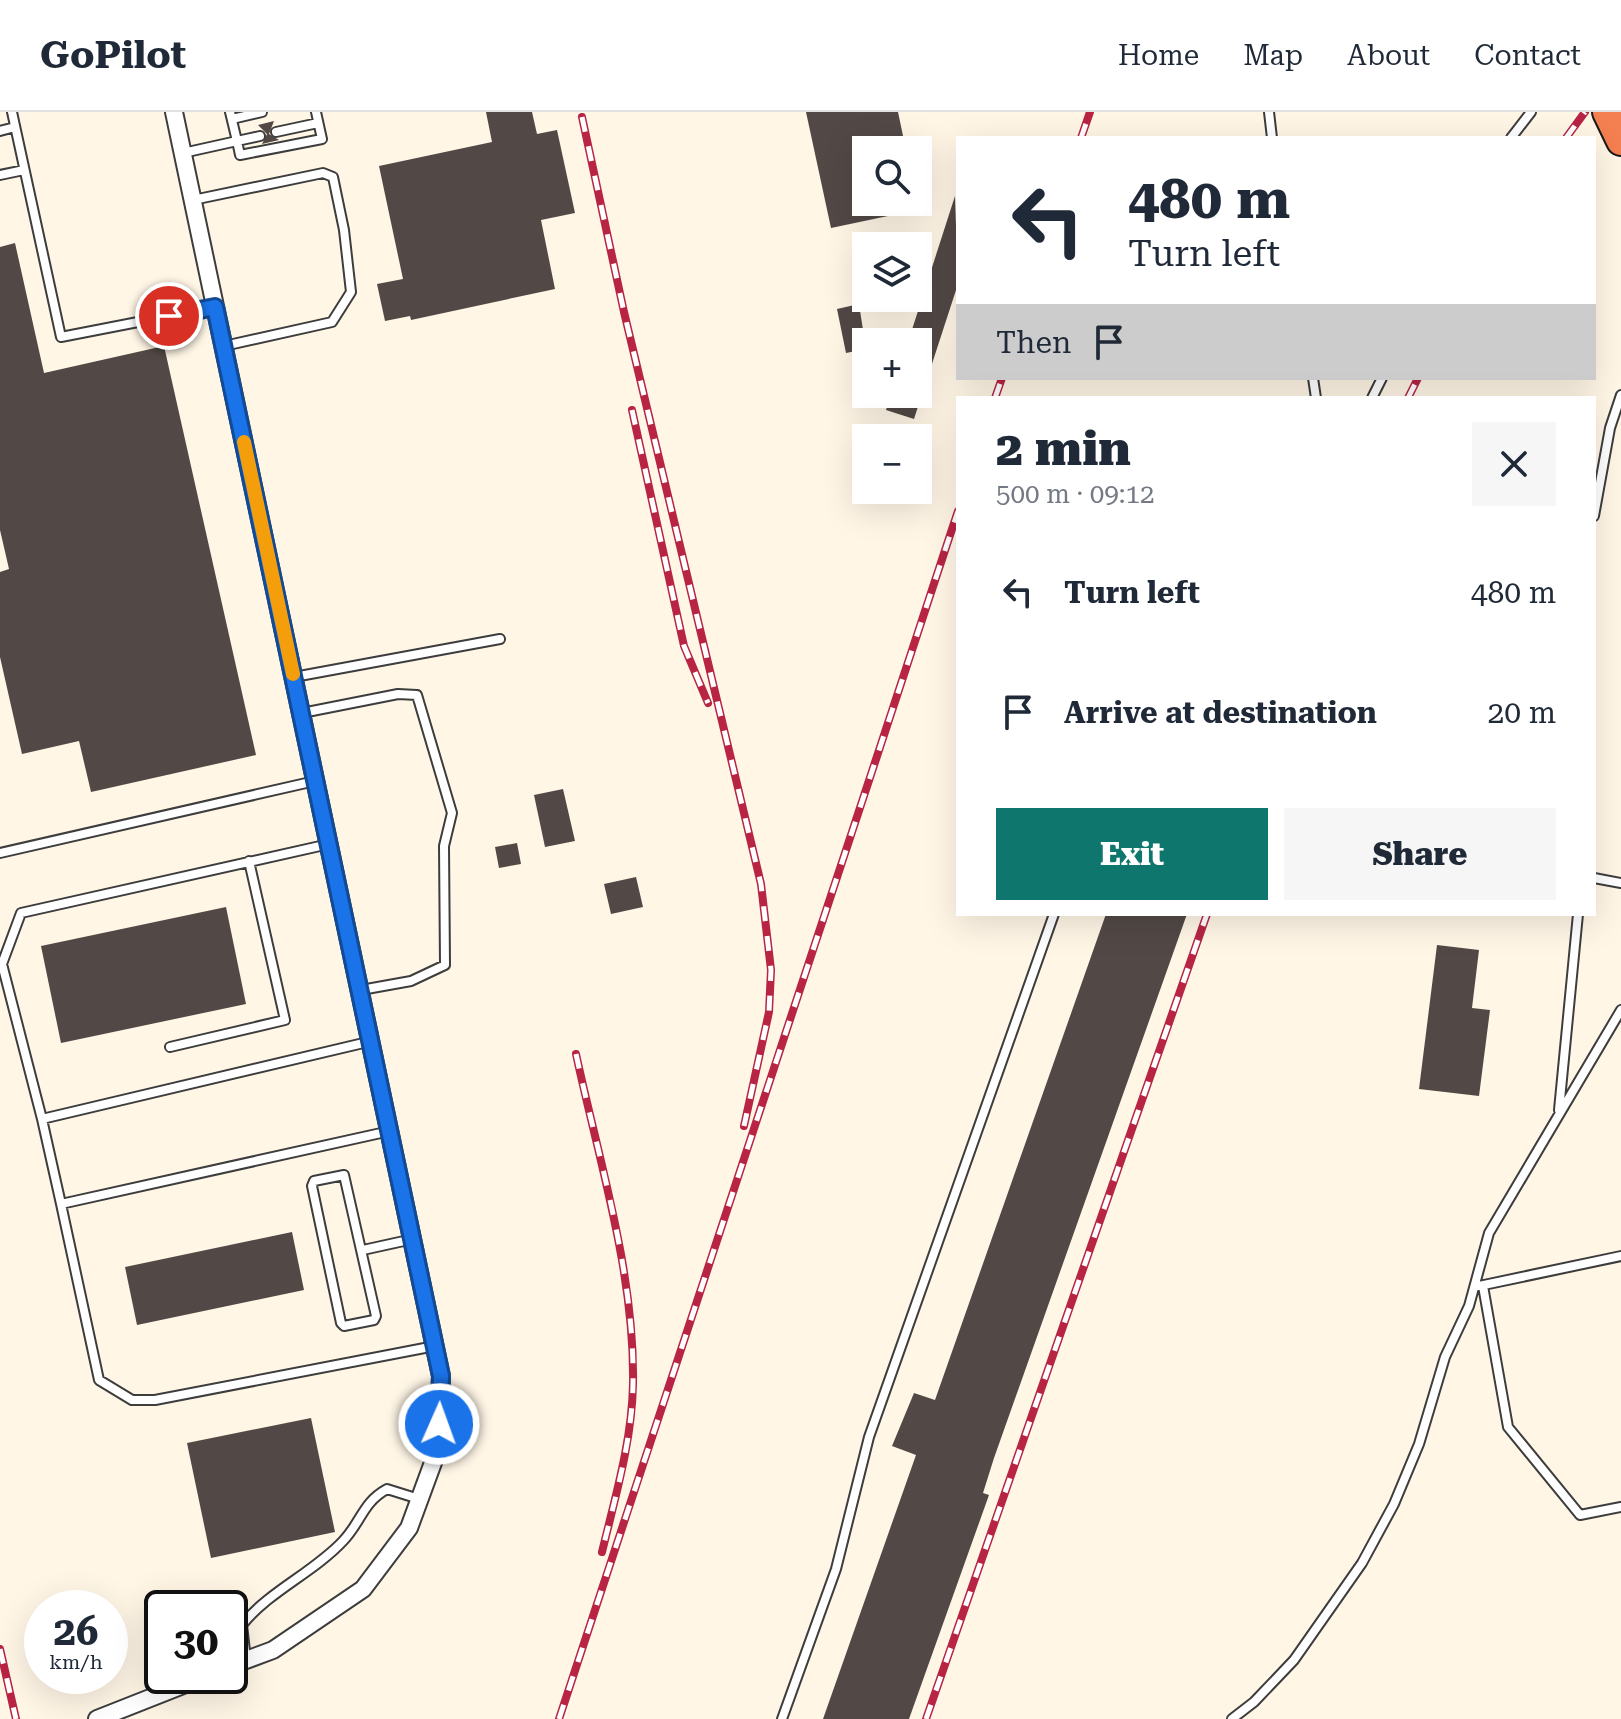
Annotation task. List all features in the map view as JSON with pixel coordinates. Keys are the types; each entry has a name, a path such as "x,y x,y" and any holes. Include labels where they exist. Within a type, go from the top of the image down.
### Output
{"highway":[{"path":"1607,112 1621,141"}],"street":[{"path":"174,112 441,1376 437,1453 409,1528 363,1589 273,1650 248,1659"},
{"path":"97,1719 160,1694"}],"lane":[{"path":"12,112 61,337 215,307"},
{"path":"262,112 231,115 240,155 322,139 316,112"},
{"path":"1269,112 1272,136"},
{"path":"1513,136 1531,112"},
{"path":"276,132 318,123"},
{"path":"0,131 15,127"},
{"path":"183,153 260,136"},
{"path":"0,175 24,170"},
{"path":"192,200 323,173 333,177 351,292 332,322 223,346"},
{"path":"1596,505 1610,428 1621,395"},
{"path":"294,677 500,639"},
{"path":"302,713 398,694 417,695 452,813 444,846 445,965 411,981 361,990"},
{"path":"0,853 316,781"},
{"path":"330,844 21,913 2,964 42,1119 99,1380 132,1400 155,1400 435,1346"},
{"path":"170,1047 285,1020 249,861"},
{"path":"1596,878 1621,883"},
{"path":"782,1719 836,1569 869,1437 1053,916"},
{"path":"1559,1115 1578,916"},
{"path":"1232,1719 1254,1702 1294,1660 1362,1563 1394,1504 1414,1456 1445,1357 1478,1286 1489,1233 1621,1010"},
{"path":"42,1119 372,1041"},
{"path":"61,1204 391,1131"},
{"path":"344,1175 348,1178 363,1250 376,1316 374,1320 344,1326 312,1186 314,1181 344,1175"},
{"path":"363,1250 413,1239"},
{"path":"1478,1286 1621,1256"},
{"path":"1478,1286 1508,1427 1580,1515 1621,1507"},
{"path":"248,1618 346,1539 370,1499 387,1489 420,1499"}],"building":[{"path":"486,112 532,112 537,134 557,130 575,213 541,220 555,289 411,320 410,316 385,321 377,284 403,279 379,166 492,142"},
{"path":"806,112 898,112 903,136 852,136 852,216 888,216 831,228"},
{"path":"274,121 269,134 279,140 262,144 267,134 258,125"},
{"path":"955,196 956,225 956,290 932,364 932,328 913,328 918,312 932,312 932,267"},
{"path":"15,243 44,373 164,346 256,755 91,792 79,741 22,754 0,657 0,572 9,569 0,530 0,247"},
{"path":"852,306 852,312 860,312 863,328 852,328 852,352 846,353 837,309"},
{"path":"887,408 918,408 914,419"},
{"path":"563,789 575,841 545,847 534,795"},
{"path":"517,843 521,864 499,868 495,847"},
{"path":"636,877 643,907 611,914 604,884"},
{"path":"226,907 246,1004 61,1043 41,946"},
{"path":"1105,916 1186,916 994,1458 983,1493 989,1495 909,1719 823,1719 916,1455 892,1446 914,1393 935,1400"},
{"path":"1437,945 1479,950 1472,1008 1490,1010 1479,1096 1419,1089"},
{"path":"292,1232 304,1290 137,1325 125,1267"},
{"path":"311,1418 335,1532 211,1558 187,1443"}],"railway":[{"path":"1082,136 1090,112"},
{"path":"1567,136 1585,112"},
{"path":"582,117 624,312 761,884 771,970 769,1012 744,1126"},
{"path":"996,396 1001,380"},
{"path":"1409,396 1417,380"},
{"path":"632,410 684,646 708,703"},
{"path":"559,1719 956,517"},
{"path":"926,1719 1206,916"},
{"path":"576,1054 622,1259 632,1343 630,1427 602,1552"},
{"path":"0,1649 16,1719"}],"slow traffic":[{"path":"244,442 293,674"}],"route":[{"path":"169,316 215,307 379,1071 441,1376 439,1424"}]}
